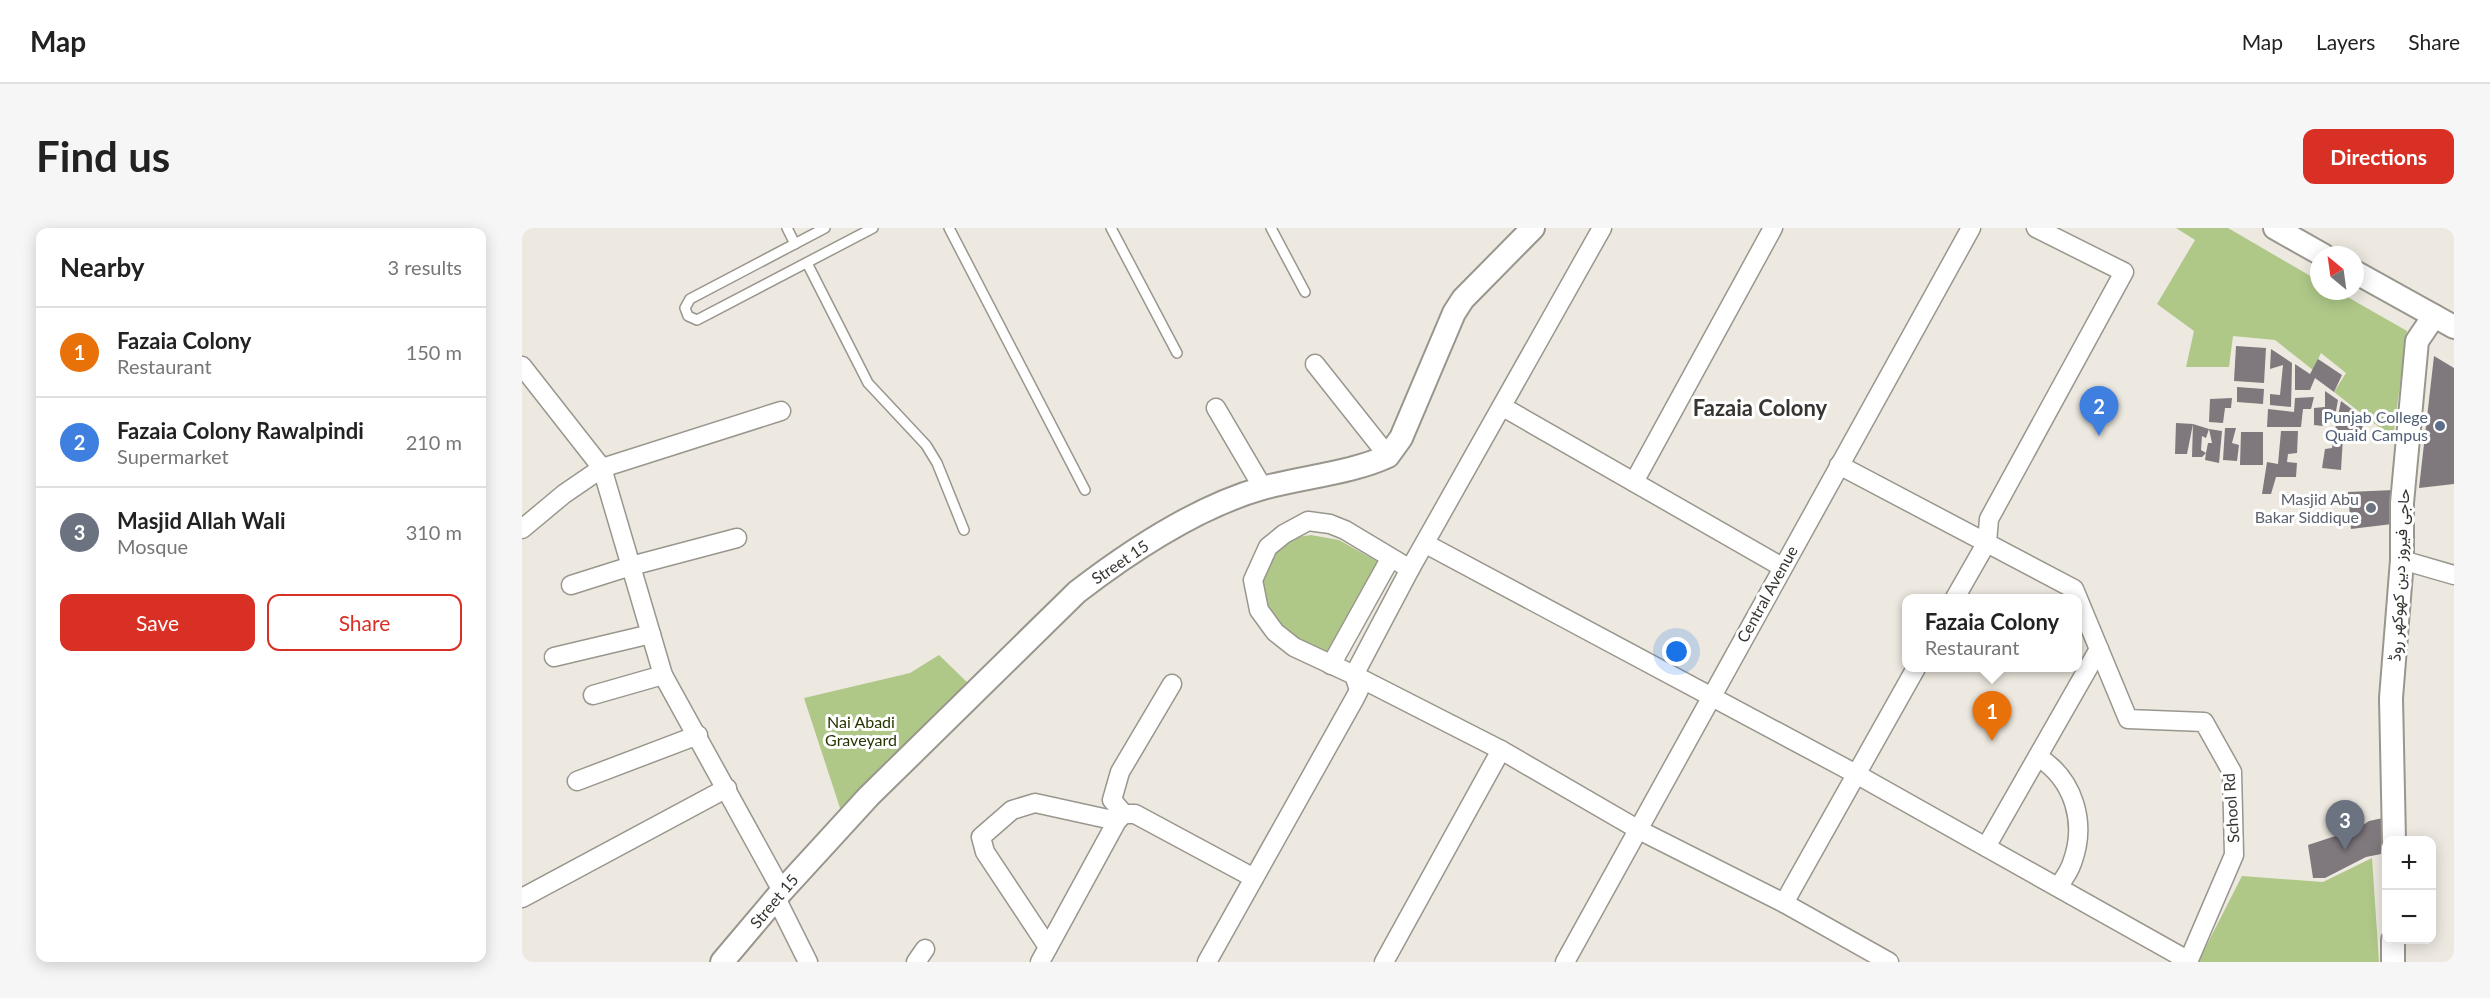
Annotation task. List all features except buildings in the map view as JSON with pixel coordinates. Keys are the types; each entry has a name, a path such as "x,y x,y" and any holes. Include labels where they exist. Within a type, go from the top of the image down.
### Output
{"street":[{"path":"1315,364 1388,456 1401,438 1454,313 1463,299 1533,228"},
{"path":"1207,962 1355,698 1359,690 1354,675 1410,569 1602,228"},
{"path":"1634,482 1773,228"},
{"name":"Central Avenue","path":"1569,961 1782,567 1971,228"},
{"path":"1957,594 1987,542 1989,519 2124,272 2036,228"},
{"path":"2275,228 2310,247"},
{"path":"2364,277 2454,327"},
{"name":"حاجی فیروز دین کھوکھر روڈ","path":"2394,836 2391,698 2402,560 2402,503 2417,340 2434,316"},
{"path":"522,366 602,468 663,675 727,788 779,894 808,962"},
{"path":"1503,407 1782,567"},
{"path":"1216,408 1263,488"},
{"path":"522,529 564,494 602,468 781,411"},
{"name":"Street 15","path":"722,962 779,894 869,796 1077,592 1125,555 1214,507 1263,488 1388,456"},
{"path":"1839,465 2074,589 2076,594"},
{"path":"1410,569 1345,530 1330,524 1308,521 1284,534 1268,547 1253,580 1259,610 1275,632 1294,647 1502,750 1639,830 1784,903 1889,962"},
{"path":"571,585 631,566 737,538"},
{"path":"1426,544 1856,774 2188,961"},
{"path":"1332,665 1390,559"},
{"path":"2402,560 2454,575"},
{"path":"1986,847 2099,649 2082,608"},
{"path":"554,657 651,634"},
{"name":"School Rd","path":"2099,649 2128,719 2204,722 2232,772 2234,855 2188,961"},
{"path":"1784,903 1915,672"},
{"path":"593,695 663,675"},
{"path":"1121,818 1112,800 1120,772 1172,684"},
{"path":"577,781 698,735"},
{"path":"1384,962 1502,750"},
{"path":"2038,757 2050,764 2063,778 2078,819 2079,838 2072,864 2058,887"},
{"path":"522,898 727,788"},
{"path":"1044,955 985,852 981,837 1012,810 1035,804 1121,818 1135,814 1254,878"},
{"path":"1044,955 1121,818"},
{"path":"2393,944 2393,962"}],"lane":[{"path":"787,228 795,244"},
{"path":"825,228 690,299 685,308 688,316 697,320 873,228"},
{"path":"949,228 1085,490"},
{"path":"1111,228 1177,354"},
{"path":"1271,228 1305,292"},
{"path":"807,262 868,383 926,445 937,463 964,530"}],"green space":[{"path":"2176,228 2228,228 2310,276 2310,300 2353,300 2407,331 2393,438 2334,392 2346,373 2321,353 2313,370 2275,340 2233,336 2229,367 2186,367 2194,331 2157,304 2195,240"},
{"path":"1311,535 1339,540 1380,563 1331,652 1311,647 1291,635 1273,619 1263,601 1264,575 1276,550 1289,540"},
{"name":"Nai Abadi Graveyard","path":"939,655 971,686 841,811 804,698 910,673"},
{"path":"2372,858 2379,962 2198,962 2242,876 2323,882"}],"place":[{"name":"Punjab College Quaid Campus","path":"2440,426"},
{"name":"Fazaia Colony Rawalpindi","path":"2099,436"},
{"name":"Masjid Abu Bakar Siddique","path":"2371,508"},
{"name":"Fazaia Colony","path":"1992,741"},
{"name":"Masjid Allah Wali","path":"2345,850"}],"district":[{"name":"Fazaia Colony","path":"1760,408"}]}
